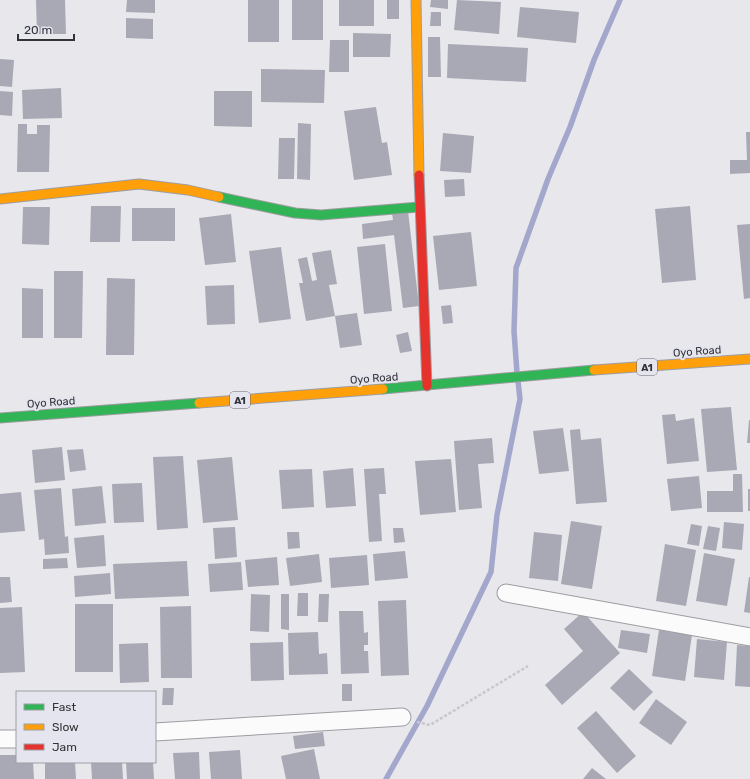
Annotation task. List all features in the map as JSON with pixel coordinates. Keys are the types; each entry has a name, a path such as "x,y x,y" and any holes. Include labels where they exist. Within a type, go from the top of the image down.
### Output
{"main road":[{"path":"416,0 419,207 427,386"},
{"path":"0,199 139,184 188,190 295,213 321,214 419,207"},
{"name":"Oyo Road","path":"0,418 427,386 544,374 750,359"}],"street":[{"path":"506,593 750,638"},
{"path":"156,732 402,717"},
{"path":"0,739 16,739"}],"path":[{"path":"430,725 528,666"}],"building":[{"path":"36,0 65,0 66,34 37,34"},
{"path":"127,0 155,0 155,13 126,12"},
{"path":"248,0 279,0 279,42 248,42"},
{"path":"292,0 323,0 323,40 292,40"},
{"path":"339,0 374,0 374,26 339,26"},
{"path":"387,0 399,0 399,19 387,19"},
{"path":"431,0 448,0 448,9 430,7"},
{"path":"457,0 501,2 499,34 454,30"},
{"path":"520,7 579,12 576,43 517,37"},
{"path":"431,12 441,12 441,26 430,26"},
{"path":"126,18 153,19 153,39 126,38"},
{"path":"353,33 391,34 390,57 353,57"},
{"path":"428,37 440,37 441,77 428,77"},
{"path":"330,40 349,40 349,72 329,72"},
{"path":"448,44 528,48 526,82 447,78"},
{"path":"0,59 14,60 12,87 0,86"},
{"path":"261,69 325,70 324,103 261,102"},
{"path":"61,88 62,118 23,119 22,90"},
{"path":"0,91 13,92 12,116 0,115"},
{"path":"214,91 252,91 252,127 214,126"},
{"path":"376,107 382,143 387,142 392,175 354,180 344,111"},
{"path":"298,123 311,124 310,180 297,179"},
{"path":"18,124 27,124 27,134 37,134 37,125 50,125 49,172 17,172"},
{"path":"746,132 750,132 750,173 730,174 730,160 747,160"},
{"path":"443,133 474,136 471,173 440,171"},
{"path":"279,138 295,138 294,179 278,179"},
{"path":"464,179 465,196 445,197 444,180"},
{"path":"91,206 121,206 120,242 90,242"},
{"path":"690,206 696,280 662,283 655,209"},
{"path":"23,207 50,207 49,245 22,244"},
{"path":"132,208 175,208 175,241 132,241"},
{"path":"408,211 419,306 403,308 394,235 363,239 362,224 393,220 392,213"},
{"path":"231,214 236,262 205,265 199,218"},
{"path":"750,224 750,298 744,299 737,225"},
{"path":"471,232 477,286 439,290 433,236"},
{"path":"385,244 392,311 364,314 357,247"},
{"path":"281,247 291,319 259,323 249,251"},
{"path":"331,250 337,284 329,285 335,316 306,321 299,283 303,283 298,259 307,257 312,281 317,280 312,253"},
{"path":"54,271 83,271 82,338 54,338"},
{"path":"107,278 135,279 134,355 106,355"},
{"path":"234,285 235,324 207,325 205,286"},
{"path":"22,288 43,289 43,338 22,338"},
{"path":"451,305 453,323 443,324 441,306"},
{"path":"357,313 362,345 340,348 335,316"},
{"path":"408,332 412,351 400,353 396,335"},
{"path":"731,407 737,470 707,472 701,409"},
{"path":"675,414 676,421 694,418 699,461 667,464 662,415"},
{"path":"749,420 750,443 747,443"},
{"path":"563,428 569,471 539,474 533,431"},
{"path":"580,429 581,440 601,438 607,502 576,504 570,430"},
{"path":"492,438 494,463 478,464 482,508 459,510 454,441"},
{"path":"62,447 65,480 35,483 32,450"},
{"path":"83,449 86,470 70,472 67,450"},
{"path":"183,456 188,528 157,530 153,457"},
{"path":"232,457 238,520 203,523 197,460"},
{"path":"451,459 456,512 420,515 415,461"},
{"path":"353,468 356,506 326,508 323,471"},
{"path":"384,468 386,494 379,494 382,541 369,542 364,469"},
{"path":"312,469 314,507 282,509 279,470"},
{"path":"733,474 742,474 743,512 707,512 707,491 733,491"},
{"path":"699,476 702,508 671,511 667,479"},
{"path":"142,483 144,522 114,523 112,484"},
{"path":"102,486 106,523 75,526 72,489"},
{"path":"61,488 65,537 68,536 69,553 45,555 44,539 39,540 34,490"},
{"path":"748,489 750,489 750,511 748,511"},
{"path":"21,492 25,531 0,533 0,494"},
{"path":"571,521 602,526 592,589 561,584"},
{"path":"724,522 744,524 742,550 722,548"},
{"path":"691,524 702,526 699,546 687,544"},
{"path":"708,526 720,528 716,551 703,549"},
{"path":"235,527 237,557 215,559 213,528"},
{"path":"393,528 403,528 405,542 394,543"},
{"path":"287,532 299,532 300,548 288,549"},
{"path":"534,532 562,535 558,581 529,578"},
{"path":"104,535 106,566 77,568 74,538"},
{"path":"665,544 696,550 686,606 656,601"},
{"path":"405,551 408,578 375,581 373,554"},
{"path":"704,553 735,559 727,606 696,601"},
{"path":"319,554 322,582 290,586 286,558"},
{"path":"367,555 369,585 331,588 329,558"},
{"path":"277,557 279,585 248,587 245,560"},
{"path":"67,558 68,568 43,569 43,559"},
{"path":"187,561 189,596 115,599 113,564"},
{"path":"241,562 243,590 210,592 208,564"},
{"path":"110,573 111,594 75,597 74,576"},
{"path":"0,577 10,577 12,602 0,603"},
{"path":"750,577 750,613 744,612"},
{"path":"298,593 308,593 308,616 297,616"},
{"path":"251,594 270,595 269,632 250,631"},
{"path":"281,594 289,594 289,630 281,629"},
{"path":"319,594 329,594 328,622 318,622"},
{"path":"406,600 409,675 381,676 378,601"},
{"path":"75,604 113,604 113,672 75,672"},
{"path":"191,606 192,678 161,678 160,607"},
{"path":"22,607 25,672 0,673 0,608"},
{"path":"339,611 363,611 364,633 368,632 368,645 364,645 364,651 368,651 369,673 341,674"},
{"path":"583,612 620,653 562,705 545,685 583,651 564,629"},
{"path":"621,630 650,634 647,653 618,648"},
{"path":"659,630 692,635 685,681 652,676"},
{"path":"318,632 319,654 327,653 328,674 289,675 288,633"},
{"path":"697,639 727,642 724,680 694,677"},
{"path":"283,642 284,680 251,681 250,643"},
{"path":"148,643 149,682 120,683 119,644"},
{"path":"737,645 750,646 750,687 735,686"},
{"path":"629,669 653,692 634,711 610,688"},
{"path":"342,684 352,684 352,701 342,701"},
{"path":"163,688 174,688 173,705 162,705"},
{"path":"656,699 687,722 671,745 639,723"},
{"path":"596,711 636,756 617,773 577,728"},
{"path":"323,732 325,746 295,749 293,736"},
{"path":"314,749 320,779 286,779 281,756"},
{"path":"240,750 242,779 211,779 209,752"},
{"path":"199,752 200,779 175,779 173,753"},
{"path":"0,755 16,755 16,763 33,763 34,779 0,779"},
{"path":"45,763 75,763 76,779 45,779"},
{"path":"91,763 122,763 123,779 92,779"},
{"path":"126,763 153,763 154,779 127,779"},
{"path":"592,768 606,779 583,779"}],"waterway":[{"path":"517,373 514,331 516,268 548,179 570,127 594,60 620,0"},
{"path":"386,779 427,706 491,572 497,515 520,399 518,381"}],"traffic: fast":[{"path":"219,197 295,213 321,215 419,207"},
{"path":"383,389 594,370"},
{"path":"0,418 199,403"}],"traffic: slow":[{"path":"416,0 419,175"},
{"path":"0,199 139,184 188,190 219,197"},
{"path":"594,370 750,359"},
{"path":"199,403 383,389"}],"traffic: jam":[{"path":"419,175 427,386"}]}
